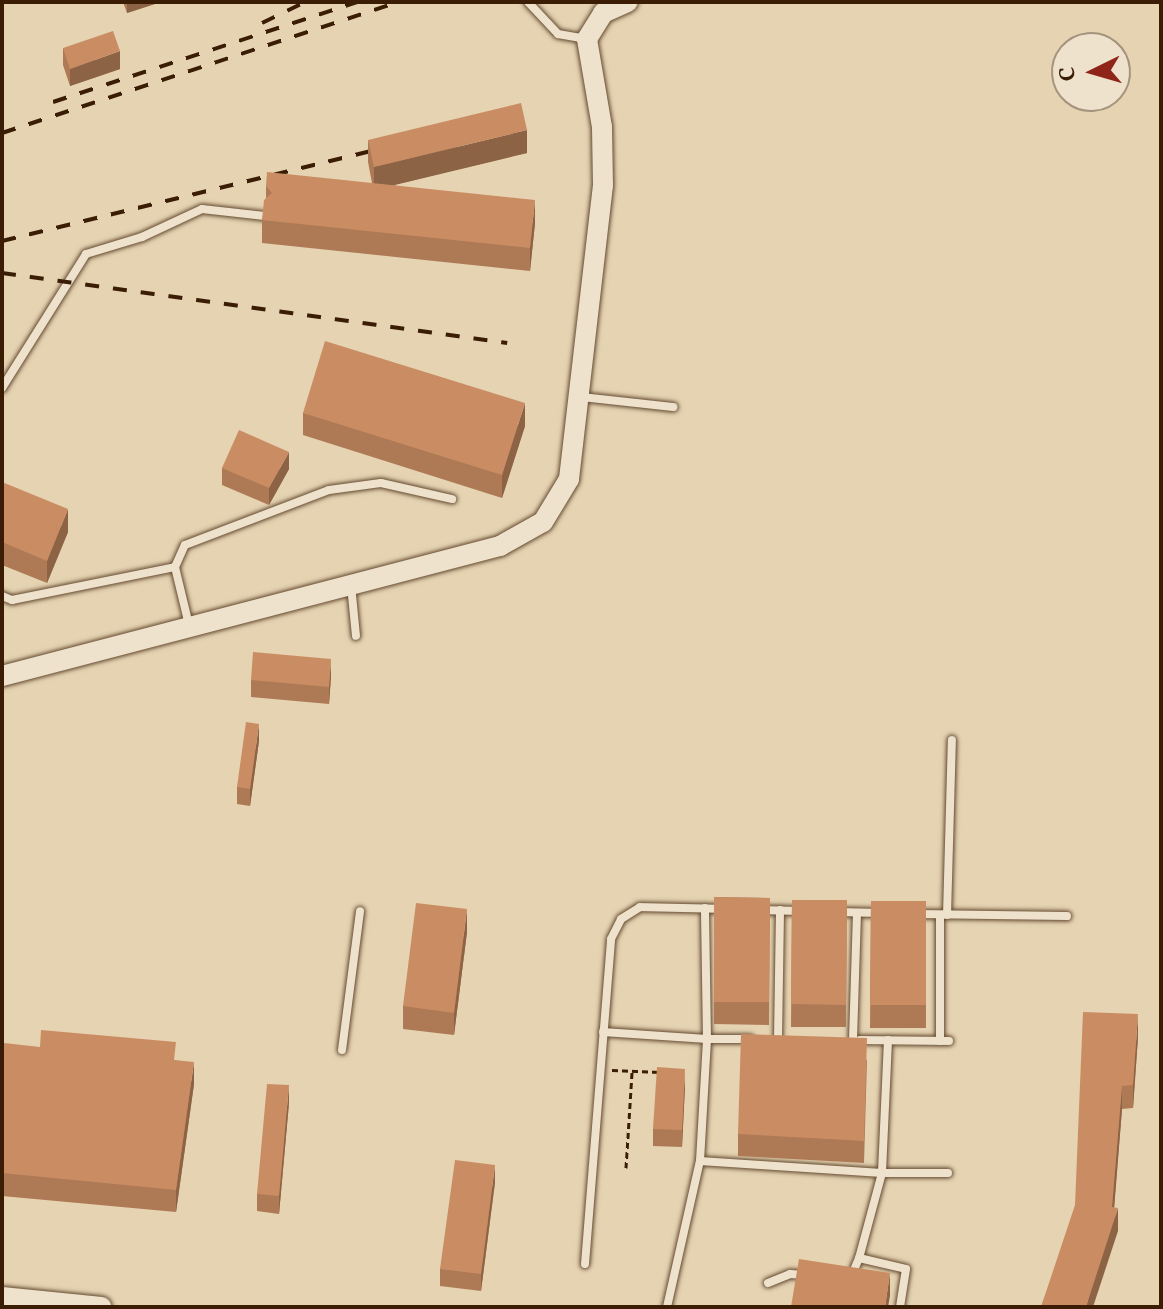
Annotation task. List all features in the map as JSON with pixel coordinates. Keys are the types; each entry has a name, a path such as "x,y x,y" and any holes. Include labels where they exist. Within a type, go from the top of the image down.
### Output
{"street":[{"path":"2,676 528,535 552,512 566,489 581,397 604,155 587,39 603,13 628,2"},
{"path":"2,1297 102,1307"}],"lane":[{"path":"528,2 558,34 587,39"},
{"path":"2,388 86,254 142,238 202,209 265,216"},
{"path":"581,397 673,407"},
{"path":"189,625 175,567 185,545 329,490 381,483 452,499"},
{"path":"2,596 12,600 175,567"},
{"path":"351,583 356,636"},
{"path":"838,1040 944,1041 943,915 952,740"},
{"path":"585,1264 611,939 621,919 640,907 735,909"},
{"path":"667,1307 700,1161 707,1039 705,908"},
{"path":"750,910 811,911"},
{"path":"778,1039 780,910"},
{"path":"342,1050 360,911"},
{"path":"826,912 898,914"},
{"path":"853,1040 857,913"},
{"path":"912,914 1067,916"},
{"path":"603,1032 707,1039 793,1040"},
{"path":"836,1277 851,1277 882,1173 888,1040"},
{"path":"700,1161 882,1173 948,1173"},
{"path":"859,1258 906,1269 900,1307"},
{"path":"768,1283 790,1274 820,1276"}],"path":[{"path":"600,1070 661,1072"},
{"path":"626,1168 632,1071"}],"building":[{"path":"113,31 120,51 70,69 63,48"},
{"path":"521,103 527,130 374,167 368,140"},
{"path":"267,172 535,200 530,248 262,220 264,200 272,193 266,186"},
{"path":"325,341 525,403 502,475 303,413"},
{"path":"239,430 289,452 269,488 222,468"},
{"path":"2,482 68,509 47,561 2,542"},
{"path":"253,652 331,659 329,687 251,680"},
{"path":"246,722 259,724 250,789 237,787"},
{"path":"714,897 770,898 769,1002 714,1002"},
{"path":"792,900 847,900 846,1005 791,1004"},
{"path":"871,901 926,901 926,1005 870,1005"},
{"path":"416,903 467,909 454,1013 403,1006"},
{"path":"1083,1012 1138,1014 1133,1085 1122,1086 1112,1207 1118,1208 1086,1307 1041,1307 1075,1205"},
{"path":"41,1030 176,1042 174,1060 194,1062 176,1190 2,1173 4,1043 40,1047"},
{"path":"741,1034 867,1038 864,1141 738,1134"},
{"path":"657,1067 685,1069 682,1130 653,1129"},
{"path":"267,1084 289,1085 279,1196 257,1194"},
{"path":"455,1160 495,1165 481,1274 440,1269"},
{"path":"799,1259 890,1273 885,1307 791,1307"}],"railway":[{"path":"262,23 305,2"},
{"path":"53,102 357,2"},
{"path":"2,133 398,2"},
{"path":"2,241 391,146"},
{"path":"2,273 507,343"}]}
